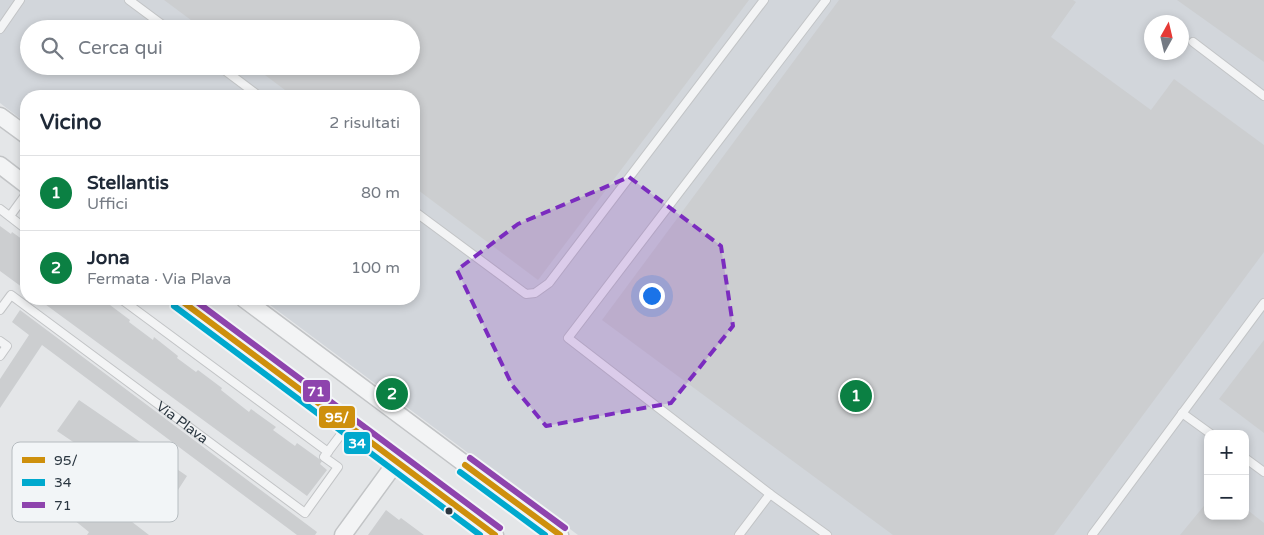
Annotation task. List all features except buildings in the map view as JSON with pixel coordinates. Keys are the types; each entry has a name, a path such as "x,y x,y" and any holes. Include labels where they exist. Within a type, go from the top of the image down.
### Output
{"street":[{"path":"0,116 20,131"},
{"path":"0,166 20,181"},
{"path":"187,305 495,535"},
{"path":"252,305 560,535"},
{"path":"343,535 397,462"}],"lane":[{"path":"0,28 20,0"},
{"path":"129,0 156,20"},
{"path":"420,215 526,294 536,293 549,283 764,0"},
{"path":"826,0 568,338 826,535"},
{"path":"1193,42 1264,96"},
{"path":"231,75 251,90"},
{"path":"10,216 20,202"},
{"path":"0,209 20,224"},
{"name":"Via Plava","path":"0,310 11,295 20,302"},
{"path":"1092,535 1264,304"},
{"name":"Via Plava","path":"24,305 305,513 338,467 324,457 328,452 129,305"},
{"path":"0,341 6,346 0,356"},
{"path":"1182,413 1205,430"},
{"path":"328,452 348,425"},
{"path":"1249,461 1264,472"},
{"path":"740,535 770,494"}],"highlighted area":[{"path":"629,177 721,246 733,326 671,403 546,426 512,385 457,270 518,224"}],"shaded area":[{"path":"0,0 1264,0 1264,535 578,535 270,305 420,305 420,90 20,90 20,118 0,103"}],"transit line":[{"name":"95/","path":"187,305 495,535"},
{"name":"71","path":"201,305 500,528"},
{"name":"34","path":"174,306 480,535"},
{"name":"71","path":"470,458 565,528"},
{"name":"95/","path":"465,465 560,535"},
{"name":"34","path":"460,472 545,535"}],"place":[{"name":"Jona","path":"392,394"},
{"name":"Stellantis","path":"856,396"}]}
